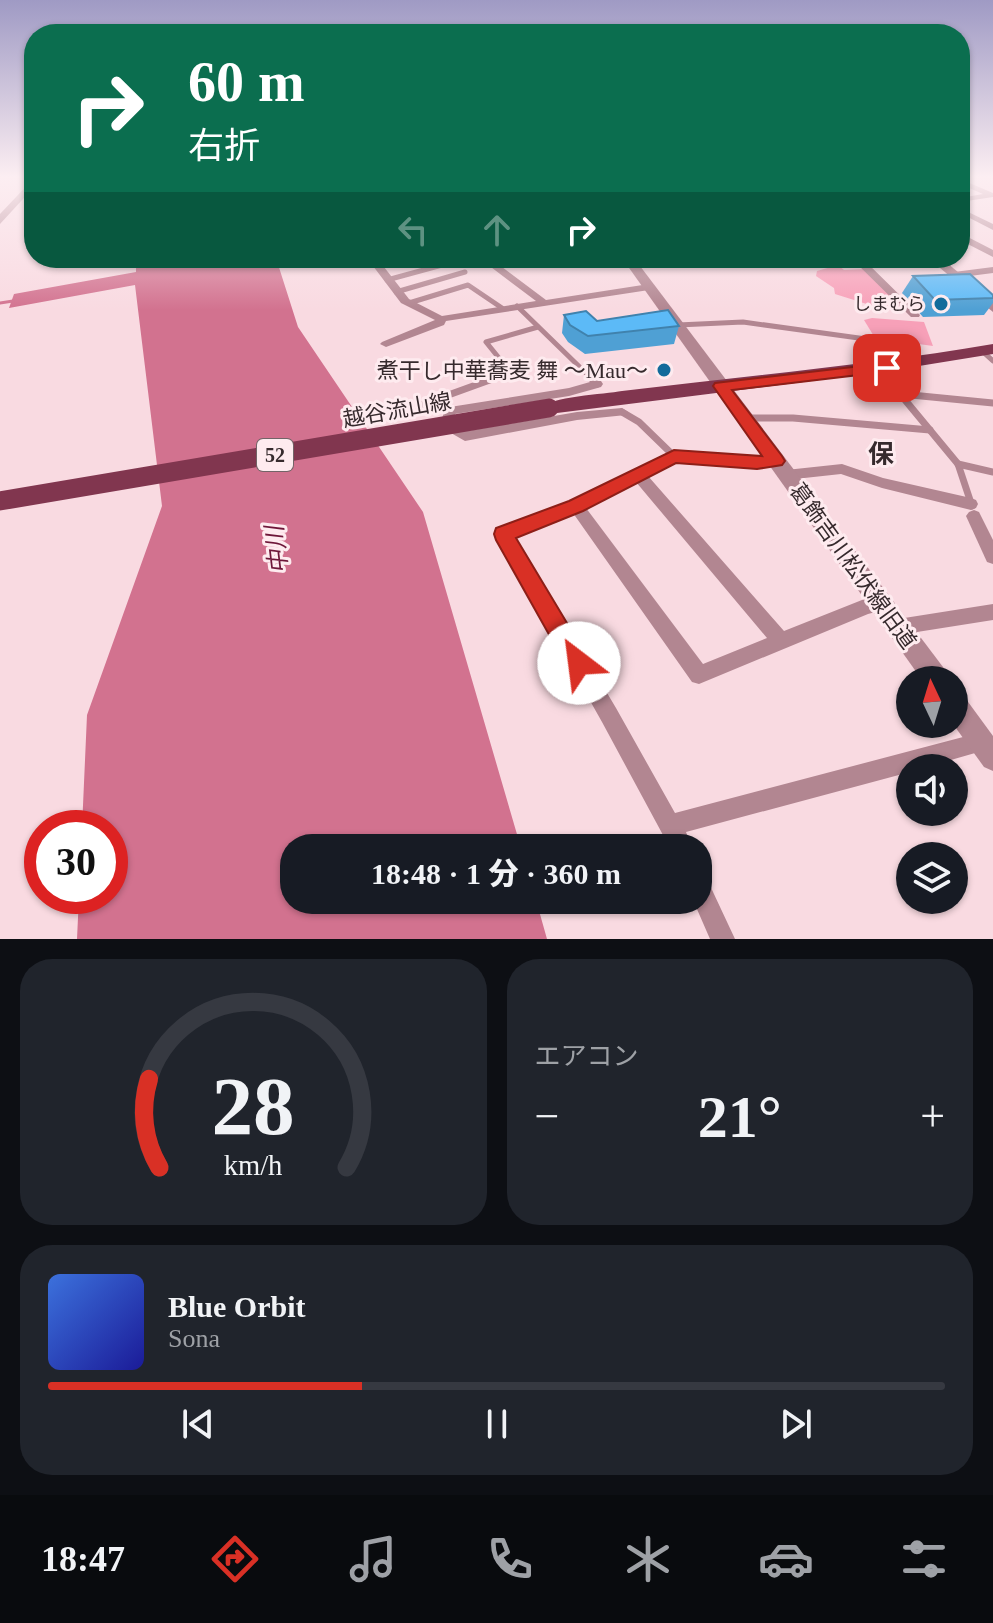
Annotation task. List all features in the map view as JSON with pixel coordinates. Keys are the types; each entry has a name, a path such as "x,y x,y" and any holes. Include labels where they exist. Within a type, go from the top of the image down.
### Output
{"main road":[{"name":"越谷流山線","path":"0,501 609,398 989,354"}],"street":[{"path":"982,231 993,228"},
{"path":"970,241 993,254"},
{"path":"379,268 396,292 409,303 441,319 542,301 649,287"},
{"path":"497,268 542,301"},
{"name":"葛飾吉川松伏線旧道","path":"635,268 927,666"},
{"path":"866,268 915,315"},
{"path":"946,268 993,308"},
{"path":"954,275 993,270"},
{"path":"386,344 440,323 441,319"},
{"path":"597,384 569,392 450,411 448,418 456,430 465,436 577,416 622,412"},
{"path":"675,834 504,534 576,506 674,456 781,468 842,469 973,510 993,557"},
{"path":"640,476 781,641"},
{"path":"576,506 699,675 867,606 881,604"},
{"path":"898,627 993,612"},
{"path":"671,825 987,750 968,724"},
{"path":"711,914 723,939"}],"lane":[{"path":"387,280 431,268"},
{"path":"396,292 465,272"},
{"path":"409,303 468,285 502,308"},
{"path":"517,306 597,384"},
{"path":"677,325 743,322 866,339 901,394 958,464 973,510"},
{"path":"418,406 511,373 486,342 538,327"},
{"path":"901,394 993,403"},
{"path":"622,412 639,422 674,456"},
{"path":"745,418 801,417 889,429 930,430"},
{"path":"958,464 993,472"}],"shaded area":[{"path":"828,268 867,269 903,307 873,306 835,294 834,288 816,276 817,271"},
{"path":"864,320 924,322 933,346 875,338"}],"water":[{"name":"中川","path":"136,268 279,268 298,327 423,512 517,834 280,834 280,914 540,914 547,939 77,939 78,914 128,914 128,810 83,810 87,715 162,506 135,285 9,308 14,294 136,272"}],"building":[{"path":"970,274 993,298 935,300 913,276"},
{"path":"668,310 679,326 588,336 570,325 564,315 586,311 597,321"}],"waterway":[{"path":"0,303 13,301"}],"place":[{"name":"しまむら","path":"941,304"},
{"name":"煮干し中華蕎麦 舞 〜Mau〜","path":"664,370"}],"district":[{"name":"保","path":"881,454"}],"route":[{"path":"579,663 504,534 576,506 674,456 757,463 776,461 721,386 887,368"}]}
